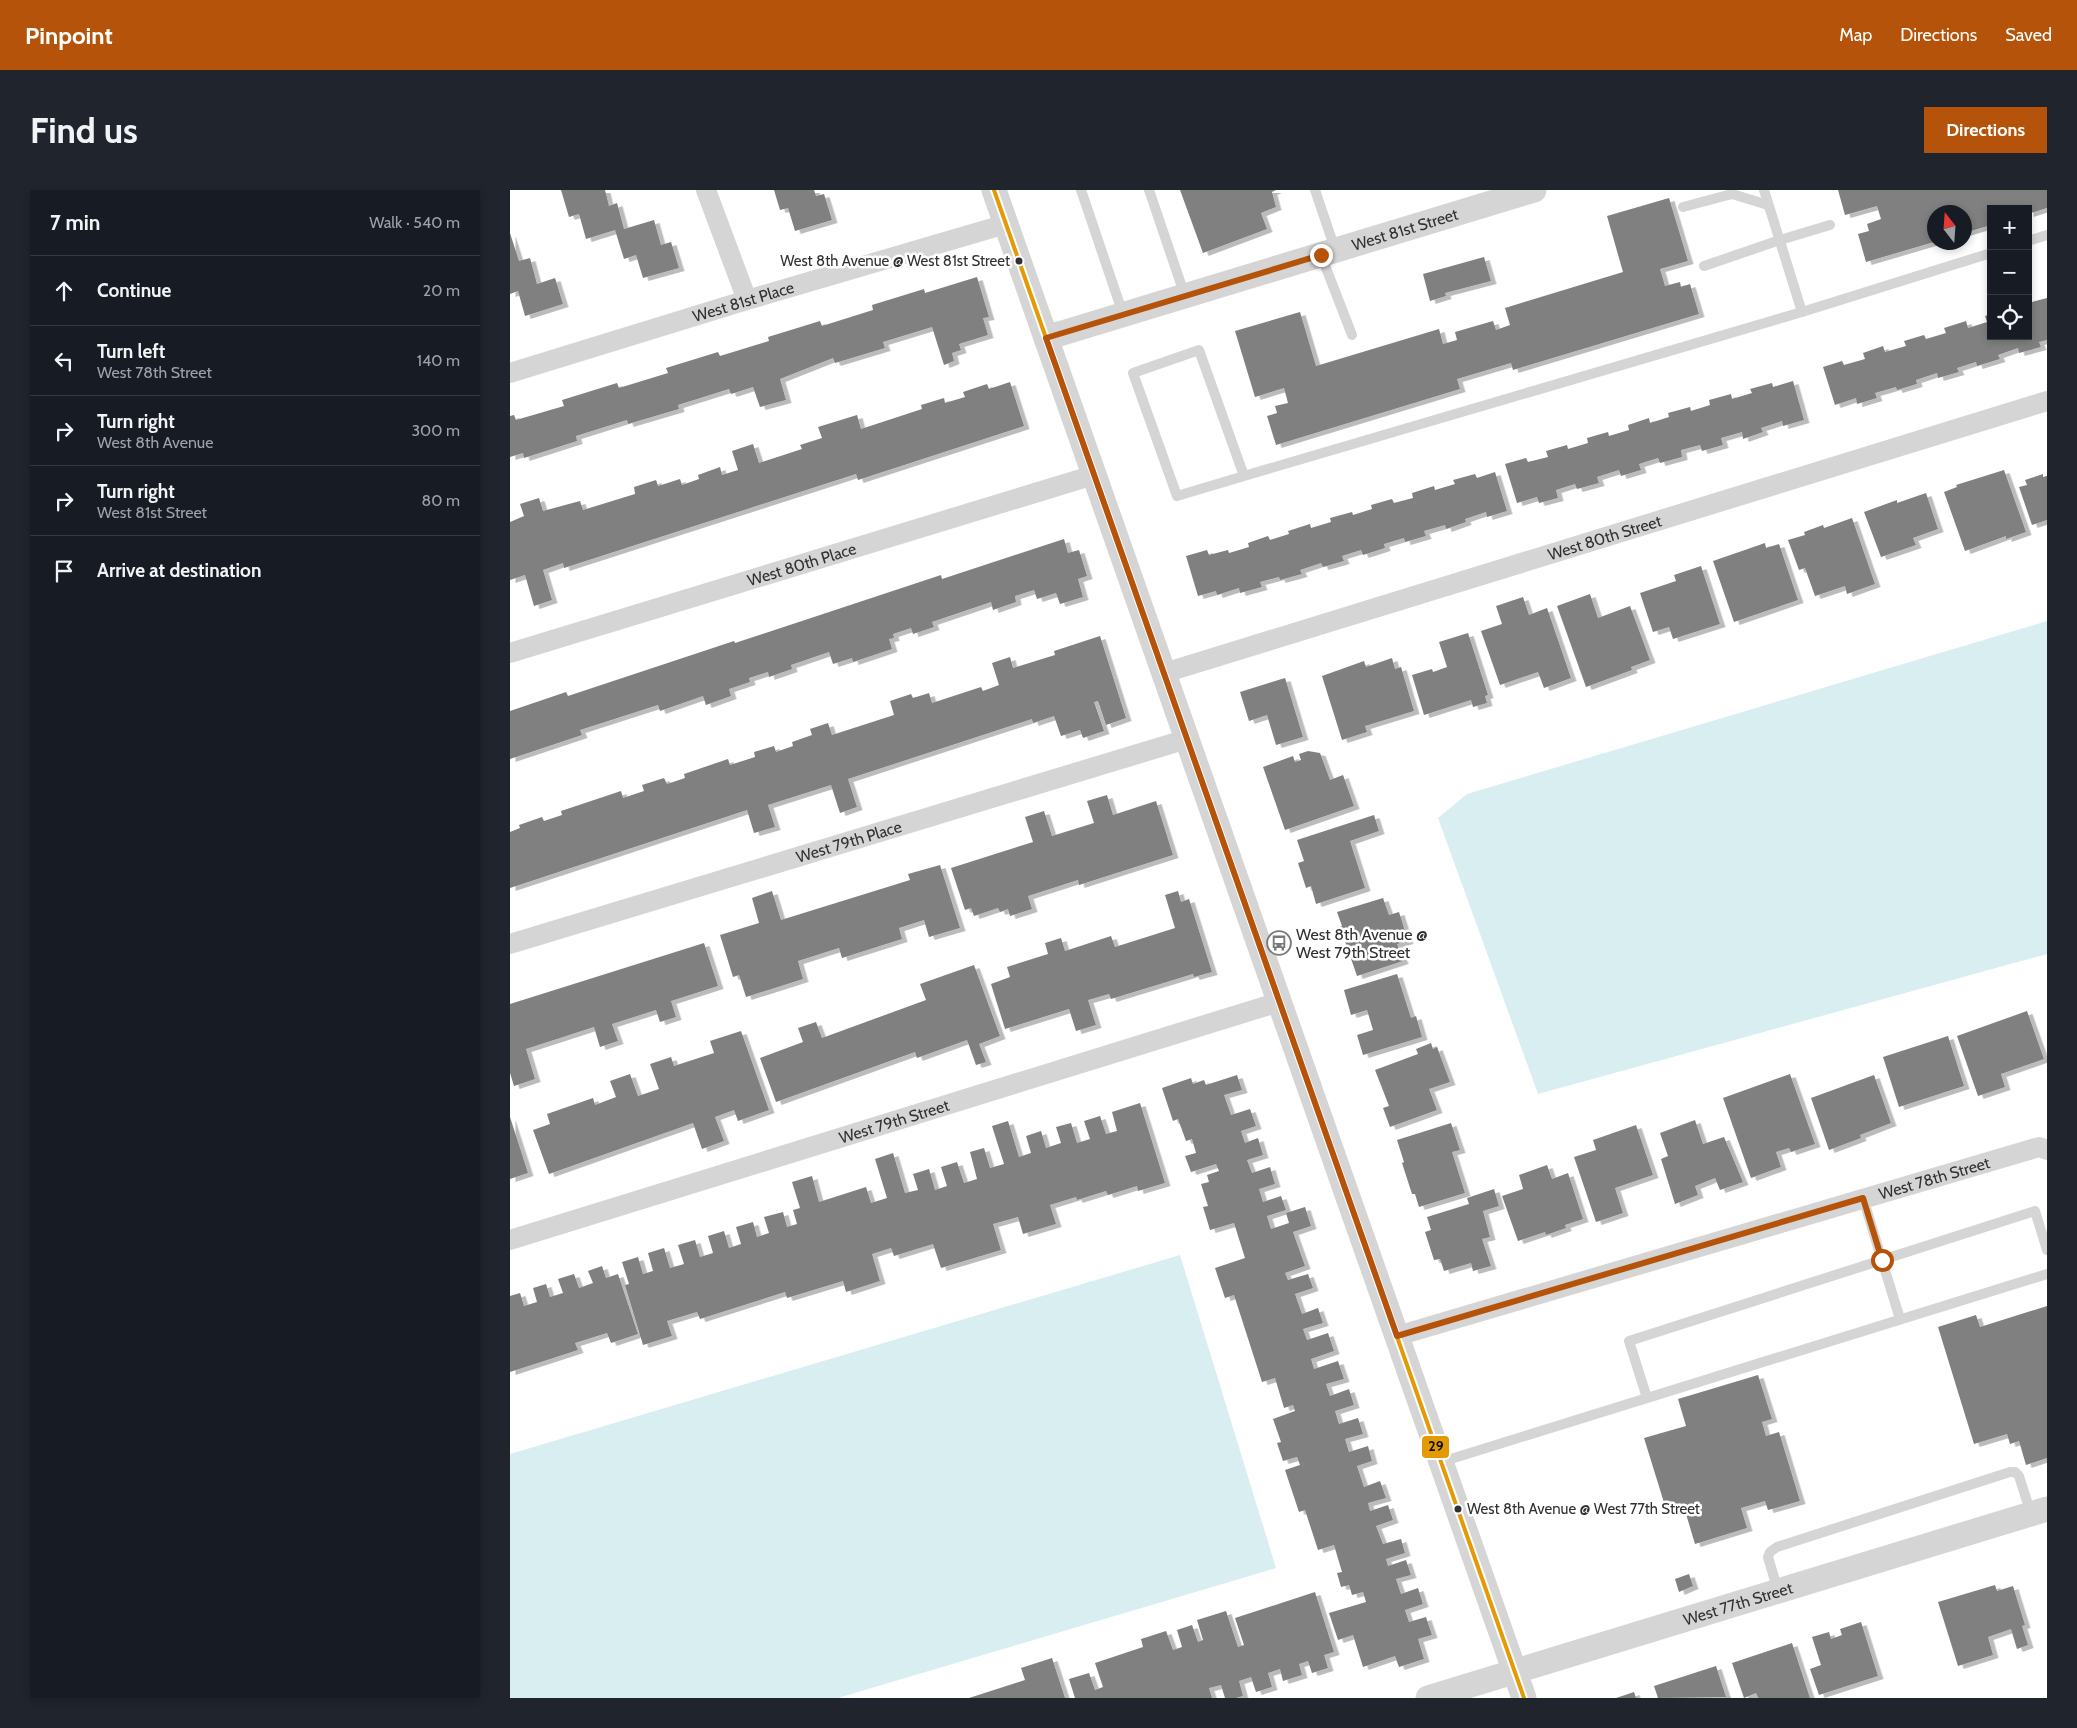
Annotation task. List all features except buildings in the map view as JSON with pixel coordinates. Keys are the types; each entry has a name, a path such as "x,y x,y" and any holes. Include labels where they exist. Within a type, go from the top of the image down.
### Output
{"street":[{"path":"706,190 747,300"},
{"path":"994,190 1524,1698"},
{"name":"West 81st Street","path":"1046,338 1534,190"},
{"name":"West 81st Place","path":"510,373 747,300 1006,224"},
{"name":"West 80th Street","path":"1164,673 2047,401"},
{"name":"West 80th Place","path":"510,653 1094,475"},
{"name":"West 79th Place","path":"510,944 1187,738"},
{"name":"West 79th Street","path":"510,1240 1279,1002"},
{"name":"West 78th Street","path":"1397,1336 1863,1198 2043,1148"},
{"name":"West 77th Street","path":"1428,1698 1514,1670 1778,1592 2039,1511"}],"lane":[{"path":"1081,190 1124,315"},
{"path":"1149,190 1186,296"},
{"path":"1315,190 1328,253 1352,335"},
{"path":"1764,190 1802,312"},
{"path":"1683,207 1732,194 1768,205"},
{"path":"1704,266 1830,225"},
{"path":"2032,240 2047,235"},
{"path":"1244,476 1199,350 1133,373 1177,496 1802,312 1987,254"},
{"path":"1863,1198 1900,1320"},
{"path":"1647,1398 1629,1341 2035,1212 2047,1250"},
{"path":"1441,1462 2047,1274"},
{"path":"1778,1592 1768,1557 1770,1552 1777,1547 2010,1472 2015,1472 2019,1476 2039,1511"}],"shaded area":[{"path":"2047,621 2047,954 1538,1094 1438,818 1467,794"},
{"path":"1180,1255 1276,1568 838,1698 510,1698 510,1454"}],"transit line":[{"name":"29","path":"994,190 1524,1698"}],"place":[{"name":"West 8th Avenue @ West 81st Street","path":"1019,261"},
{"name":"West 8th Avenue @ West 79th Street","path":"1279,943"},
{"name":"West 8th Avenue @ West 77th Street","path":"1458,1509"}],"route":[{"path":"1321,255 1046,338 1397,1336 1863,1198 1882,1260"}]}
